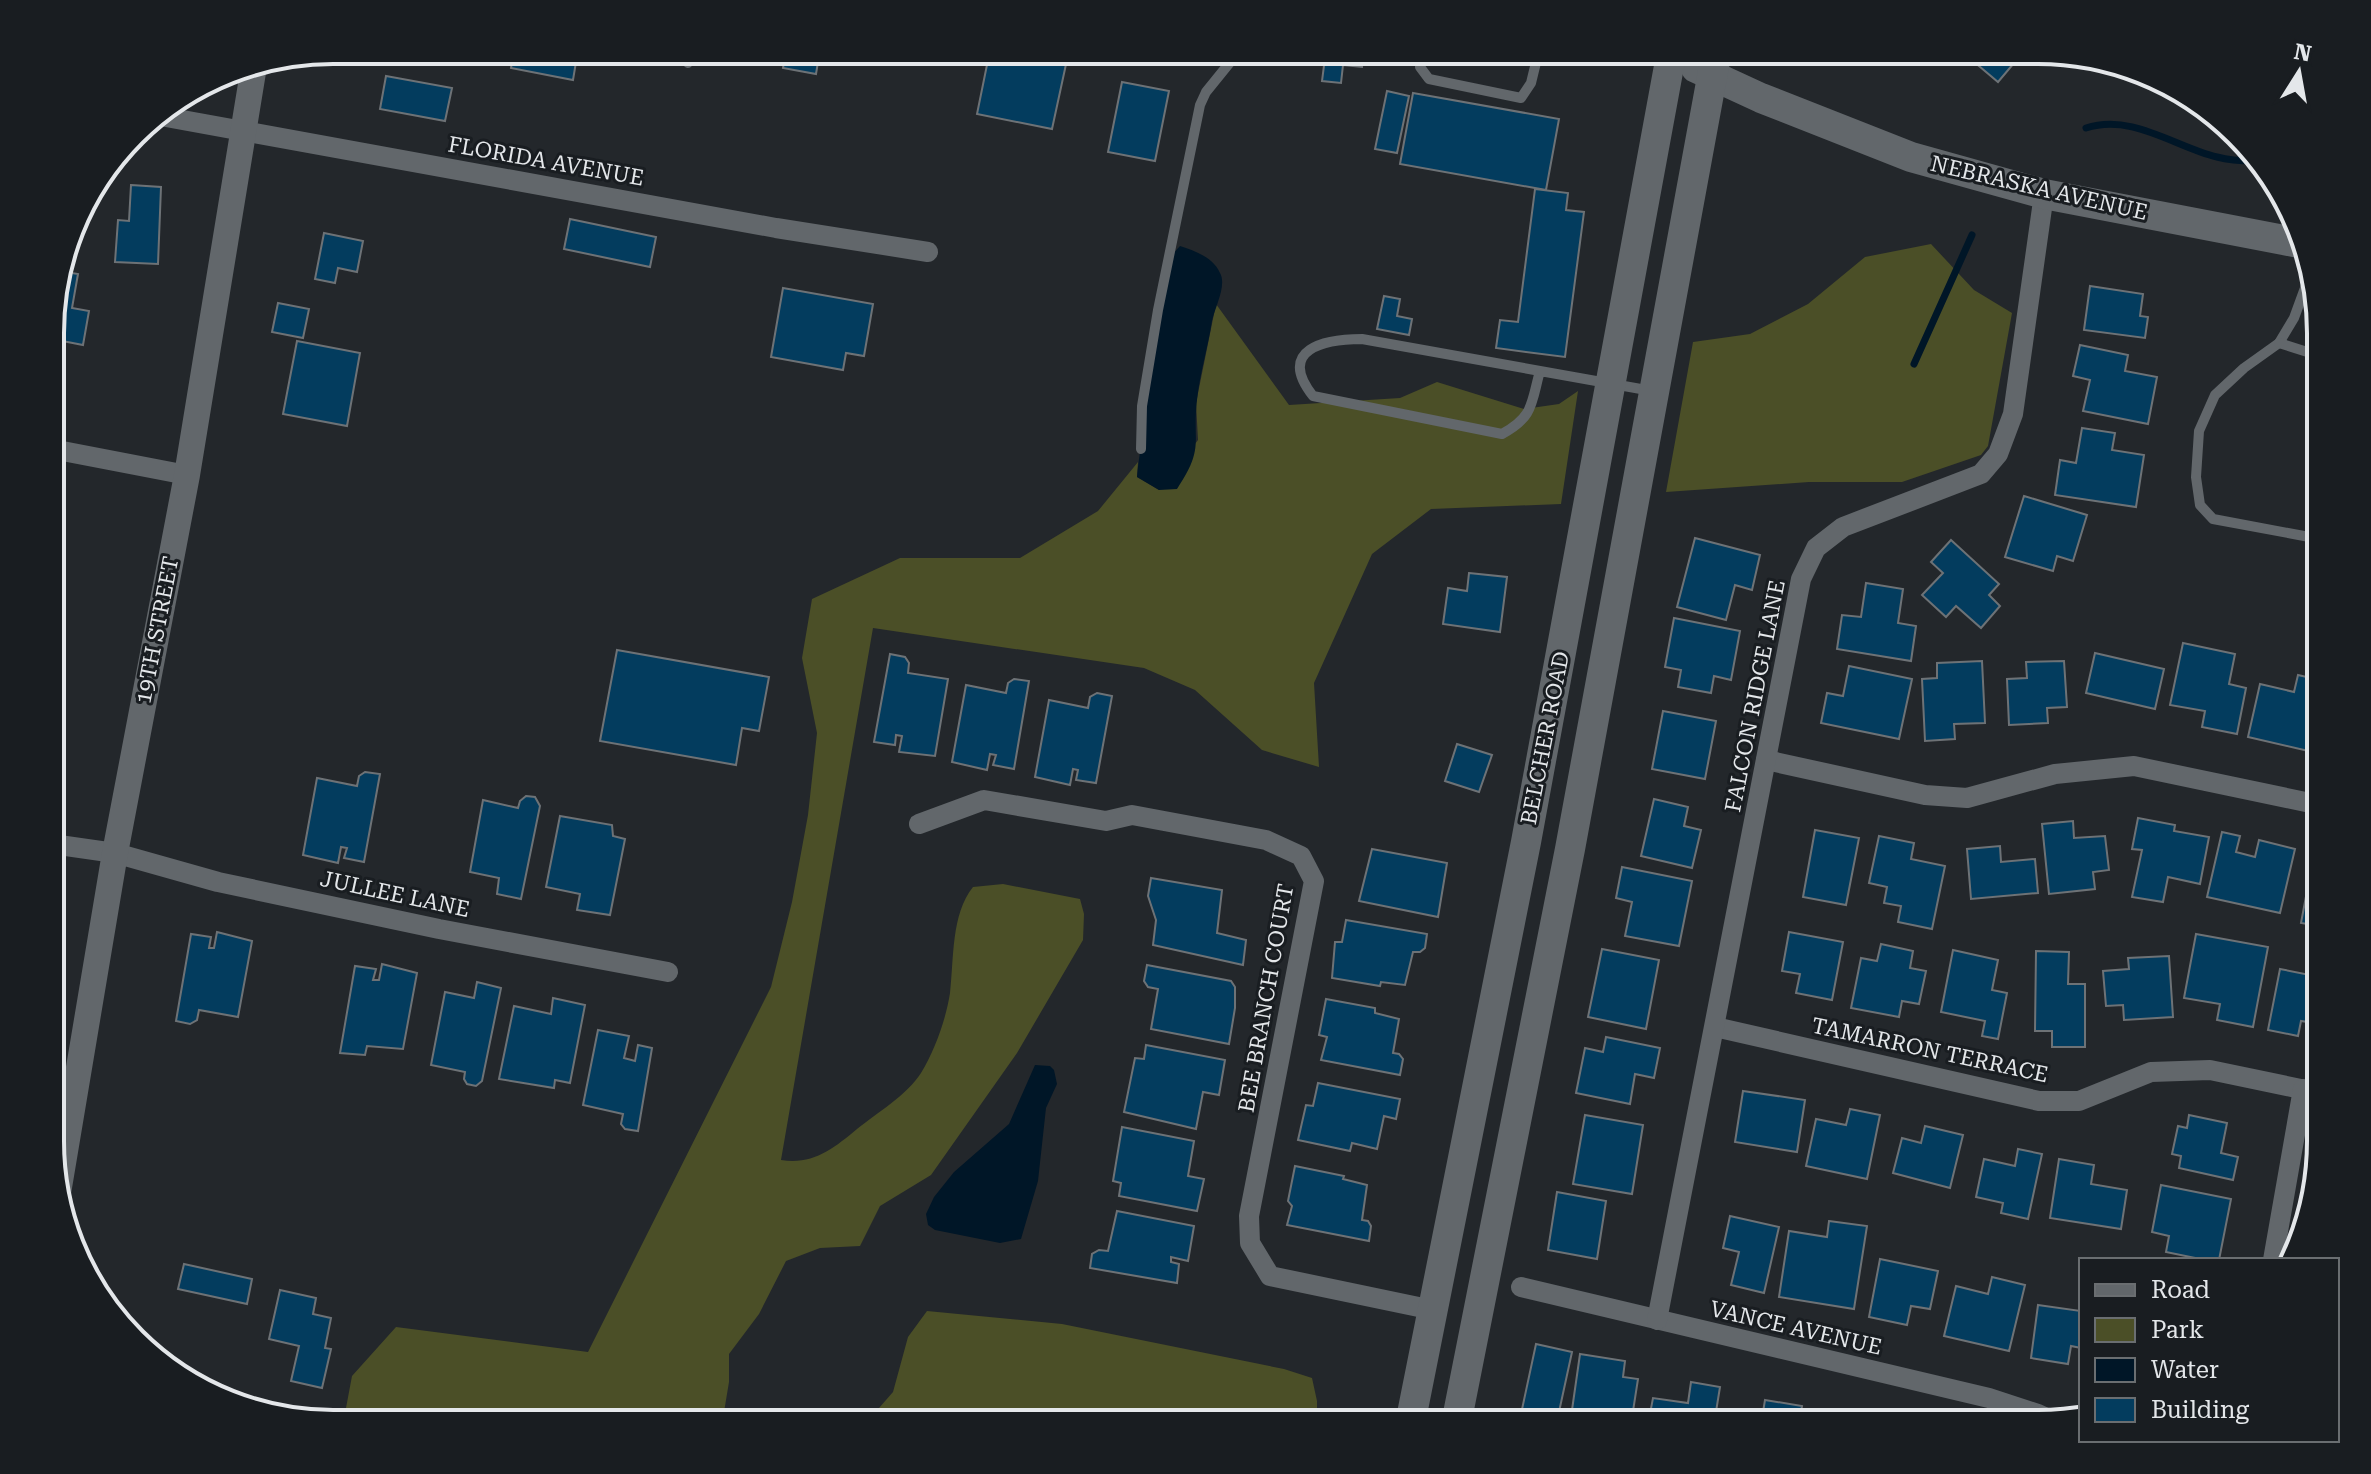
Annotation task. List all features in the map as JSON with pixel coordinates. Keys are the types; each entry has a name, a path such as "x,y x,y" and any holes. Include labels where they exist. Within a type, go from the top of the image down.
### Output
{"main road":[{"name":"BELCHER ROAD","path":"1413,1409 1526,842 1611,383 1664,64"},
{"name":"BELCHER ROAD","path":"1459,1409 1570,849 1714,64"},
{"name":"NEBRASKA AVENUE","path":"1715,64 1761,98 1911,157 2044,194 2291,241"}],"street":[{"name":"19TH STREET","path":"64,1141 187,475 252,76"},
{"name":"FLORIDA AVENUE","path":"172,118 776,228 928,252"},
{"name":"FALCON RIDGE LANE","path":"1657,1320 1801,579 1816,548 1843,527 1981,474 1998,454 2013,414 2044,194"},
{"path":"64,451 187,475"},
{"path":"1766,760 1925,795 1967,798 2055,774 2134,766 2306,802"},
{"name":"BEE BRANCH COURT","path":"919,824 984,800 1106,821 1132,815 1266,840 1301,856 1314,881 1249,1216 1250,1243 1270,1276 1433,1310"},
{"name":"JULLEE LANE","path":"64,846 115,853 218,882 439,929 668,972"},
{"name":"TAMARRON TERRACE","path":"1715,1027 2039,1101 2079,1101 2151,1072 2210,1070 2306,1090"},
{"path":"2273,1258 2306,1117"},
{"name":"VANCE AVENUE","path":"1521,1287 1989,1398 2023,1409"}],"lane":[{"path":"1141,449 1142,406 1158,310 1200,105 1206,92 1229,64"},
{"path":"1420,64 1429,79 1521,98 1531,83 1536,64"},
{"path":"2303,293 2294,318 2279,343 2244,368 2215,395 2199,431 2196,477 2200,505 2213,519 2306,536"},
{"path":"1540,371 1529,413 1519,425 1502,434 1313,396 1303,383 1301,370 1303,357 1313,346 1334,339 1362,339 1654,391"},
{"path":"2279,343 2306,352"}],"green space":[{"path":"1931,244 1974,290 2012,313 1988,446 1981,455 1902,482 1809,482 1666,492 1693,342 1750,334 1808,304 1865,257"},
{"path":"1216,304 1289,405 1400,398 1437,382 1524,409 1559,404 1578,391 1561,504 1431,509 1372,554 1314,683 1319,767 1262,750 1195,690 1144,668 873,628 781,1160 813,1158 831,1149 900,1096 921,1073 946,1013 957,923 973,887 1003,884 1080,899 1084,914 1083,940 1017,1053 931,1175 880,1206 860,1246 820,1248 786,1261 759,1314 729,1354 724,1410 346,1410 352,1376 396,1327 588,1352 771,987 792,902 808,815 817,733 802,658 812,599 900,558 1020,558 1098,511 1138,462 1137,477 1159,490 1198,440 1196,403"},
{"path":"927,1311 1062,1324 1284,1369 1312,1378 1317,1409 878,1410 893,1392 908,1337"}],"water":[{"path":"1180,246 1213,263 1220,273 1222,284 1198,390 1194,454 1177,489 1159,490 1137,477 1144,405 1169,258"},
{"path":"1035,1065 1050,1066 1057,1084 1046,1108 1038,1181 1021,1239 1000,1243 935,1230 928,1225 926,1214 934,1197 954,1172 1009,1124"}],"building":[{"path":"512,64 576,64 573,80 511,68"},
{"path":"784,64 818,64 816,74 783,68"},
{"path":"987,64 1066,64 1052,129 977,114"},
{"path":"1324,64 1362,64 1362,67 1343,65 1341,83 1322,81"},
{"path":"1977,64 2013,64 1998,82"},
{"path":"386,76 452,88 445,121 380,109"},
{"path":"1122,82 1169,91 1155,161 1108,152"},
{"path":"1387,91 1409,96 1397,153 1375,149"},
{"path":"1413,93 1559,119 1546,190 1400,164"},
{"path":"131,185 161,187 158,264 115,262 118,220 129,221"},
{"path":"1535,189 1568,193 1566,210 1584,212 1565,357 1496,348 1500,320 1518,322"},
{"path":"570,219 656,237 650,267 564,249"},
{"path":"324,233 363,241 357,272 338,268 335,283 315,279"},
{"path":"71,273 78,274 72,308 89,311 83,345 64,341 66,298"},
{"path":"2090,286 2143,294 2140,316 2148,317 2145,338 2084,330"},
{"path":"783,288 873,304 864,356 846,353 843,370 771,357"},
{"path":"1384,296 1400,299 1397,316 1412,319 1409,335 1377,329"},
{"path":"278,303 309,309 303,338 272,332"},
{"path":"297,341 360,353 347,426 283,414"},
{"path":"2080,345 2128,355 2125,371 2157,377 2148,424 2083,411 2090,380 2073,376"},
{"path":"2082,428 2115,433 2112,450 2144,455 2136,507 2055,495 2060,460 2076,463"},
{"path":"2024,496 2087,515 2073,561 2057,556 2053,571 2005,557"},
{"path":"1695,538 1760,555 1752,590 1735,585 1726,620 1677,607"},
{"path":"1951,540 1999,584 1989,595 2000,606 1981,628 1956,606 1946,617 1922,595 1943,573 1931,562"},
{"path":"1469,573 1507,577 1500,632 1443,624 1448,588 1467,591"},
{"path":"1866,583 1903,589 1898,623 1916,626 1911,661 1837,649 1842,615 1861,617"},
{"path":"1674,618 1740,631 1731,680 1714,676 1711,693 1678,687 1681,670 1665,667"},
{"path":"2183,643 2235,654 2229,684 2246,688 2237,734 2202,727 2205,711 2170,705"},
{"path":"617,650 769,677 759,731 742,728 736,765 600,741"},
{"path":"2095,653 2164,669 2155,709 2086,693"},
{"path":"890,654 905,657 909,663 908,673 948,679 935,756 899,752 902,736 896,735 895,745 874,742"},
{"path":"1982,661 1985,723 1954,724 1955,739 1925,741 1922,679 1937,678 1937,663"},
{"path":"2064,661 2067,707 2047,708 2048,723 2009,725 2007,679 2027,678 2026,662"},
{"path":"1849,666 1912,679 1899,739 1821,723 1827,693 1843,696"},
{"path":"2298,675 2306,677 2306,750 2248,737 2260,684 2294,692"},
{"path":"1014,679 1029,681 1014,769 993,765 996,755 990,754 987,770 952,762 966,685 1006,693 1008,683"},
{"path":"1097,693 1112,696 1096,783 1076,780 1078,770 1073,769 1070,785 1035,777 1049,700 1088,708 1090,697"},
{"path":"1663,711 1716,721 1705,779 1652,769"},
{"path":"1457,744 1492,755 1479,792 1445,781"},
{"path":"365,772 380,774 364,862 344,858 347,848 341,847 338,863 303,855 317,778 357,786 359,776"},
{"path":"526,796 535,797 540,806 521,899 497,894 499,878 470,872 483,800 518,808"},
{"path":"1654,799 1688,807 1684,826 1701,830 1692,868 1641,856"},
{"path":"560,816 612,825 613,836 625,839 610,915 577,910 580,894 546,887"},
{"path":"2138,818 2175,825 2174,831 2209,837 2200,884 2168,877 2163,902 2132,897 2142,850 2132,849"},
{"path":"2073,821 2074,838 2105,836 2109,870 2093,872 2095,889 2049,894 2042,824"},
{"path":"1815,830 1859,838 1846,905 1803,897"},
{"path":"2222,832 2240,836 2236,852 2255,857 2259,840 2295,849 2280,913 2207,897"},
{"path":"1879,836 1914,843 1911,859 1945,866 1932,929 1898,922 1901,906 1884,903 1887,887 1869,883"},
{"path":"2000,846 2001,862 2035,859 2038,893 1971,899 1967,849"},
{"path":"1372,849 1447,863 1438,917 1359,901"},
{"path":"1622,867 1692,881 1679,946 1625,936 1632,902 1616,898"},
{"path":"1151,878 1222,890 1217,933 1246,940 1243,965 1153,945 1156,920 1148,896"},
{"path":"2306,896 2306,924 2301,923"},
{"path":"1346,920 1427,934 1425,948 1413,952 1405,985 1381,982 1380,986 1332,978 1335,942 1342,942"},
{"path":"217,932 252,941 238,1017 199,1010 197,1020 190,1024 176,1021 191,934 211,937 209,948 214,948"},
{"path":"1789,932 1843,942 1832,1000 1796,993 1800,974 1782,971"},
{"path":"2196,934 2268,947 2253,1027 2217,1020 2220,1004 2184,998"},
{"path":"1881,944 1913,951 1910,968 1926,971 1919,1004 1902,1001 1899,1017 1851,1008 1861,958 1877,961"},
{"path":"1602,949 1659,960 1646,1029 1588,1017"},
{"path":"1953,950 1998,960 1992,990 2007,993 1998,1039 1982,1036 1985,1021 1941,1012"},
{"path":"2036,951 2069,952 2068,984 2085,984 2085,1047 2052,1047 2052,1031 2035,1031"},
{"path":"2169,956 2173,1017 2124,1020 2123,1005 2106,1006 2103,971 2129,969 2128,958"},
{"path":"382,964 417,973 403,1049 367,1046 365,1055 340,1053 355,966 376,969 373,980 379,980"},
{"path":"1147,965 1231,981 1235,987 1235,1008 1229,1044 1151,1029 1158,989 1148,987 1144,981"},
{"path":"2280,969 2306,974 2306,1022 2301,1021 2298,1036 2268,1030"},
{"path":"477,982 501,988 482,1081 476,1086 467,1084 465,1072 431,1065 445,992 474,998"},
{"path":"553,998 585,1005 570,1083 555,1080 554,1088 499,1079 514,1006 551,1014"},
{"path":"1326,999 1375,1008 1375,1013 1399,1019 1393,1053 1403,1059 1400,1075 1321,1060 1327,1037 1319,1035"},
{"path":"598,1030 629,1036 624,1058 635,1061 638,1045 652,1048 638,1131 625,1129 621,1124 623,1114 583,1105"},
{"path":"1606,1037 1660,1048 1654,1078 1635,1074 1630,1104 1576,1093 1585,1048 1603,1052"},
{"path":"1146,1045 1225,1060 1219,1095 1203,1092 1196,1129 1124,1112 1135,1058 1144,1059"},
{"path":"1318,1083 1400,1099 1396,1119 1384,1116 1377,1149 1352,1143 1350,1151 1298,1140 1306,1105 1313,1106"},
{"path":"1743,1091 1805,1100 1797,1152 1735,1142"},
{"path":"1850,1109 1880,1115 1867,1179 1806,1166 1816,1119 1846,1125"},
{"path":"1585,1115 1643,1125 1632,1194 1573,1184"},
{"path":"2189,1115 2227,1123 2221,1153 2238,1157 2233,1180 2179,1168 2181,1156 2172,1154 2178,1126 2187,1128"},
{"path":"1925,1126 1963,1135 1950,1188 1893,1173 1902,1138 1921,1143"},
{"path":"1122,1127 1194,1141 1188,1176 1204,1179 1197,1211 1119,1196 1121,1183 1113,1181"},
{"path":"2018,1149 2042,1154 2028,1219 2001,1213 2003,1203 1976,1197 1984,1159 2015,1166"},
{"path":"2059,1159 2094,1165 2091,1184 2127,1190 2121,1229 2050,1218"},
{"path":"1295,1166 1344,1176 1343,1179 1367,1185 1362,1220 1368,1221 1371,1226 1369,1241 1287,1225 1292,1206 1288,1201"},
{"path":"2161,1185 2231,1199 2219,1258 2195,1258 2166,1252 2169,1236 2152,1232"},
{"path":"1557,1192 1606,1201 1597,1259 1548,1250"},
{"path":"1117,1211 1194,1226 1188,1261 1171,1257 1171,1262 1179,1264 1177,1283 1090,1268 1092,1254 1099,1250 1108,1251"},
{"path":"1730,1216 1779,1227 1764,1293 1731,1285 1739,1252 1723,1248"},
{"path":"1829,1221 1867,1226 1854,1309 1779,1297 1789,1231 1827,1237"},
{"path":"1880,1259 1938,1271 1930,1309 1911,1306 1907,1325 1869,1317"},
{"path":"184,1264 252,1279 247,1304 178,1289"},
{"path":"1992,1277 2025,1285 2009,1351 1944,1336 1956,1286 1988,1294"},
{"path":"280,1290 316,1298 313,1314 331,1318 325,1348 331,1349 322,1388 291,1381 299,1346 269,1339"},
{"path":"2038,1305 2079,1311 2079,1348 2071,1346 2068,1364 2031,1358"},
{"path":"1536,1344 1572,1352 1560,1409 1522,1409"},
{"path":"1580,1354 1625,1361 1623,1377 1638,1379 1633,1409 1572,1409"},
{"path":"1691,1382 1720,1387 1716,1409 1651,1409 1653,1398 1688,1403"},
{"path":"1765,1400 1802,1406 1801,1409 1763,1409"}],"waterway":[{"path":"2086,128 2103,125 2137,128 2217,157 2243,160"},
{"path":"1914,364 1972,235"}]}
